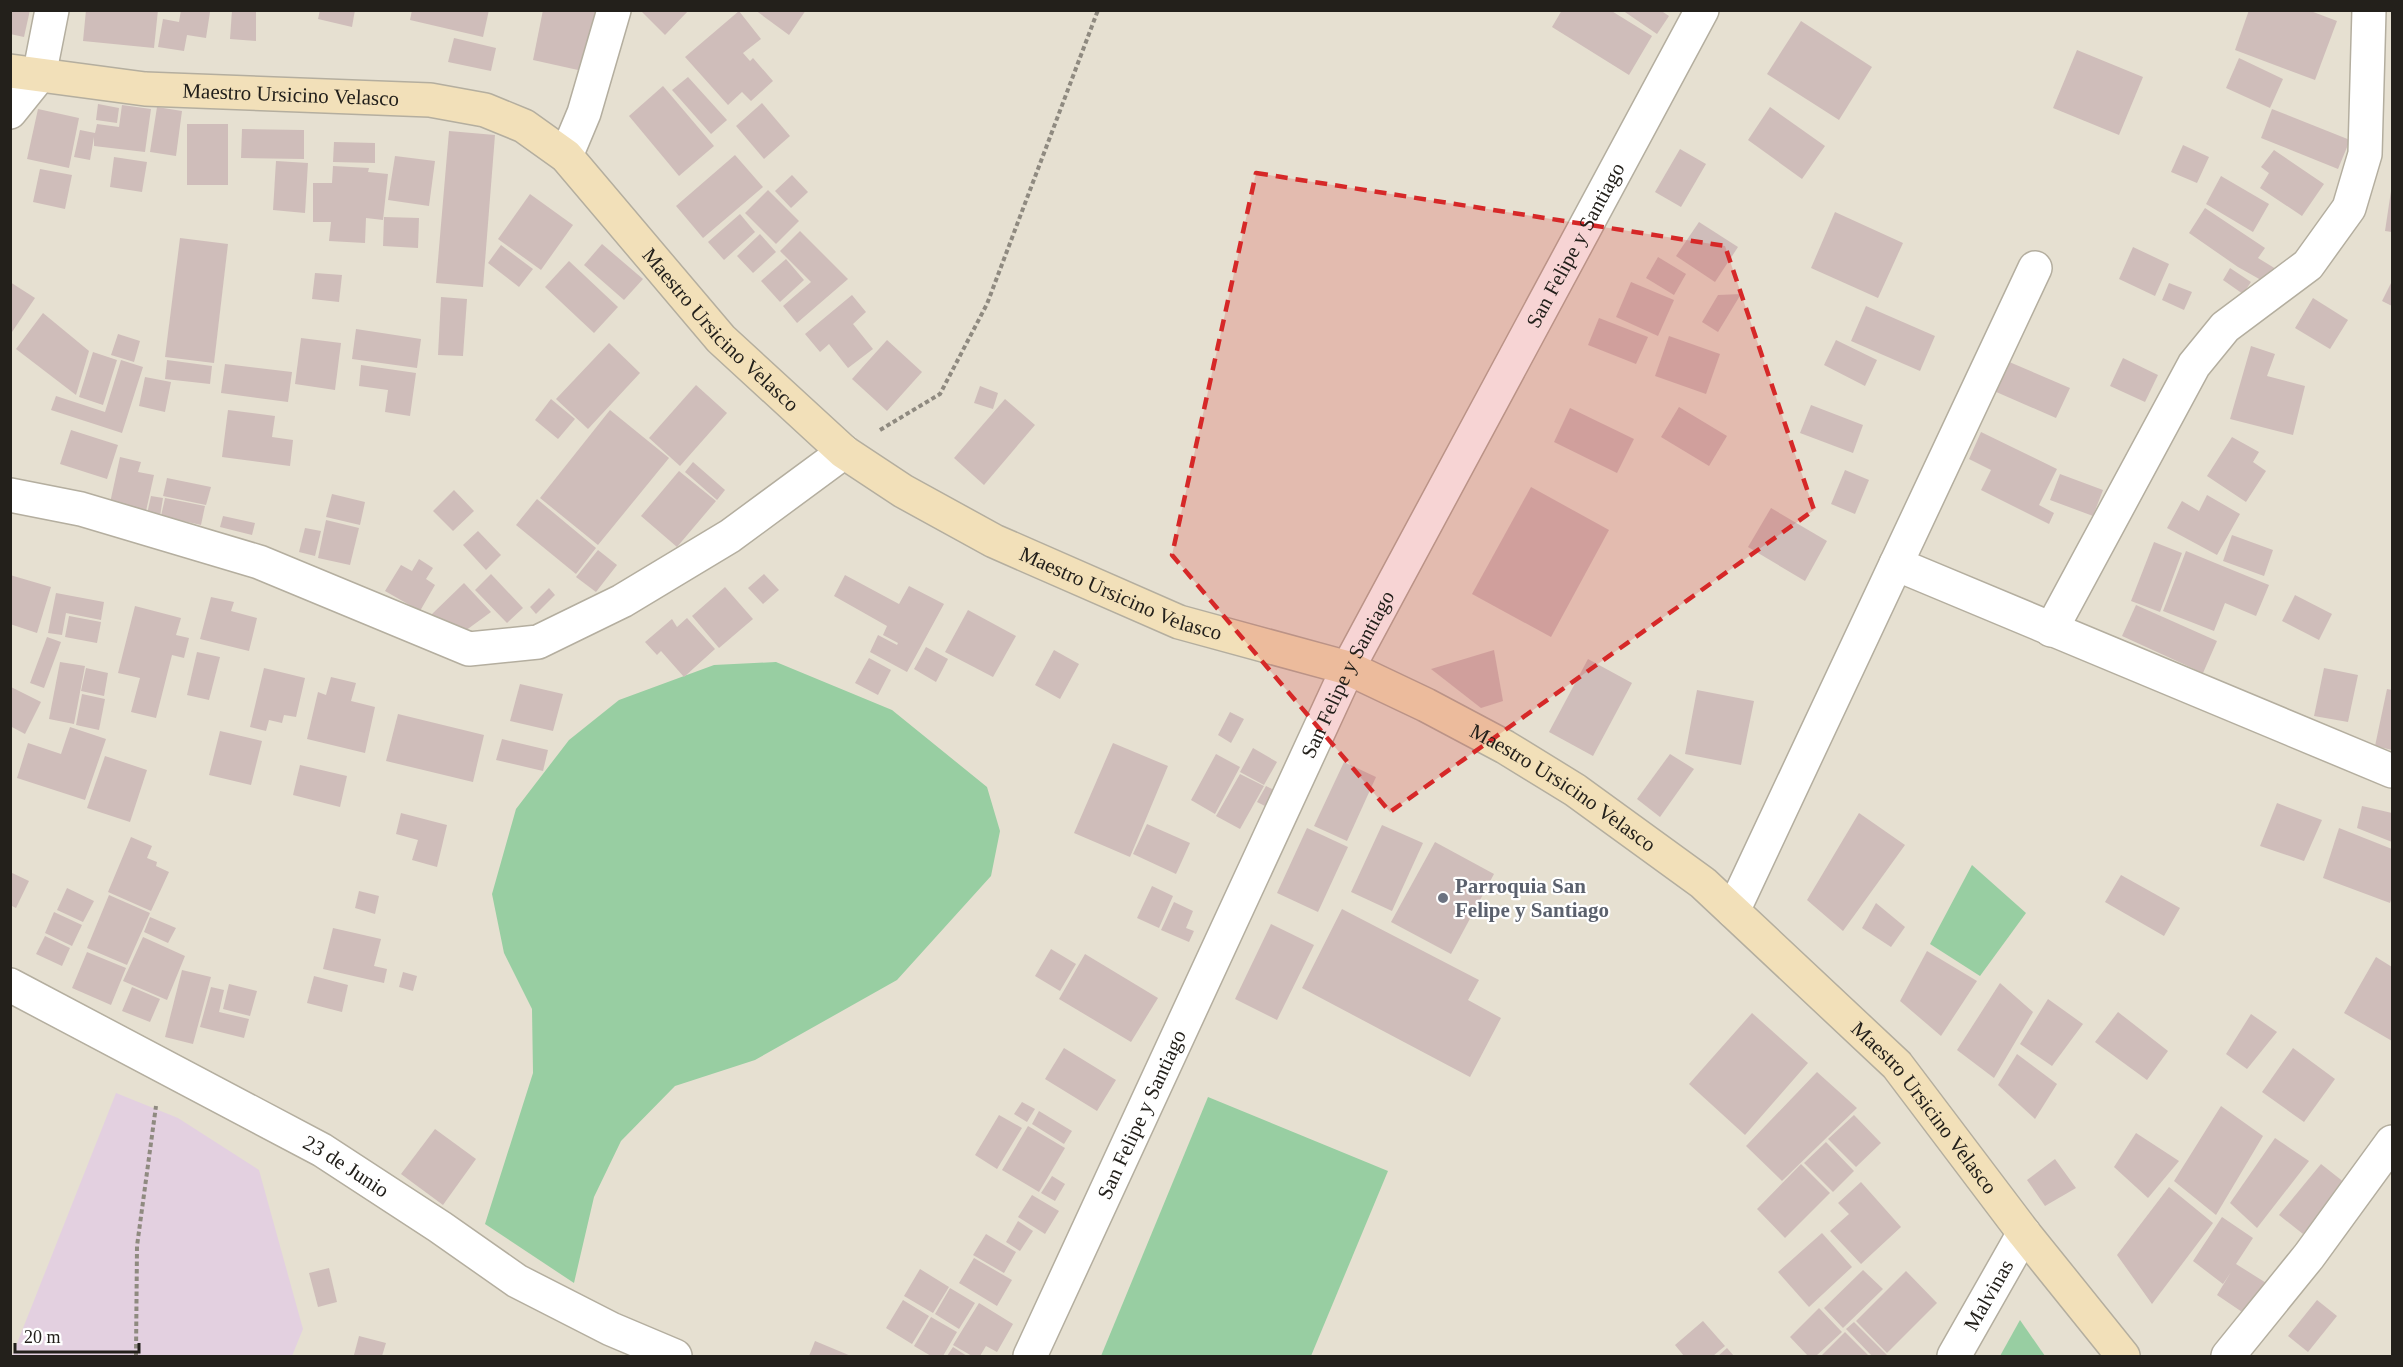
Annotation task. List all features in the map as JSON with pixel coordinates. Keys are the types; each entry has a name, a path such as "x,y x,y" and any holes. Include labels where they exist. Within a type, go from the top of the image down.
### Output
{"street":[{"path":"10,112 52,10"},
{"path":"566,156 584,113 614,10"},
{"name":"San Felipe y Santiago","path":"1030,1356 1348,668 1702,10"},
{"path":"2051,630 2194,365 2225,327 2308,265 2349,208 2365,154 2369,10"},
{"name":"Maestro Ursicino Velasco","path":"25,74 145,89 430,100 485,110 524,126 566,156 721,339 844,452 903,491 994,540 1179,622 1348,668 1426,705 1495,742 1575,790 1703,883 1897,1065 2024,1233 2123,1356"},
{"path":"1733,911 2035,268"},
{"path":"10,495 81,509 259,562 469,649 538,642 622,601 730,536 844,452"},
{"path":"1896,564 2392,771"},
{"name":"23 de Junio","path":"10,985 322,1150 440,1227 516,1281 611,1329 675,1356"},
{"path":"2228,1356 2309,1256 2392,1142"},
{"name":"Malvinas","path":"1954,1356 2024,1233"}],"path":[{"path":"844,452 940,394 987,304 1098,10"},
{"path":"136,1356 137,1246 162,1064"}],"highlighted area":[{"path":"1256,173 1725,246 1814,510 1390,812 1172,555"}],"shaded area":[{"path":"116,1093 178,1118 259,1170 303,1329 292,1356 12,1356"}],"green space":[{"path":"776,662 892,710 987,787 1000,831 991,876 897,980 755,1060 675,1086 621,1141 594,1197 574,1283 485,1224 533,1073 532,1009 504,953 492,894 516,809 569,740 619,700 714,665"},
{"path":"1972,865 2026,913 1980,976 1930,944"},
{"path":"1208,1097 1388,1171 1311,1356 1101,1356"},
{"path":"2020,1320 2045,1356 2000,1356"}],"building":[{"path":"10,10 30,10 24,37 10,34"},
{"path":"86,10 158,10 154,48 83,41"},
{"path":"181,10 210,12 206,38 187,35 184,51 158,47 163,19 179,22"},
{"path":"232,10 256,10 256,41 230,39"},
{"path":"320,10 355,10 352,27 318,19"},
{"path":"412,10 489,10 483,37 410,20"},
{"path":"543,10 601,10 587,72 533,60"},
{"path":"640,10 689,10 665,35"},
{"path":"755,10 806,10 789,35"},
{"path":"1562,10 1610,10 1652,36 1629,75 1552,27"},
{"path":"1622,10 1660,10 1669,16 1657,34"},
{"path":"2249,10 2308,10 2337,21 2315,80 2235,50"},
{"path":"739,11 761,39 743,53 750,61 753,58 773,81 751,101 742,92 728,105 685,57"},
{"path":"1801,21 1872,67 1839,120 1767,74"},
{"path":"454,38 496,48 491,71 448,62"},
{"path":"2077,50 2143,77 2119,135 2053,108"},
{"path":"2239,58 2283,79 2270,108 2226,88"},
{"path":"688,77 727,120 711,134 672,90"},
{"path":"663,86 714,146 679,176 629,116"},
{"path":"762,103 790,136 764,159 736,126"},
{"path":"98,104 119,108 117,123 96,120"},
{"path":"122,105 151,109 145,152 94,146 94,137 90,160 74,157 80,130 95,133 97,124 119,127"},
{"path":"157,107 182,111 176,156 150,152"},
{"path":"1770,107 1825,146 1802,179 1748,140"},
{"path":"38,109 79,118 69,168 27,159"},
{"path":"2272,109 2350,140 2338,169 2261,138"},
{"path":"187,124 228,124 228,185 187,185"},
{"path":"242,129 304,130 304,159 241,158"},
{"path":"449,131 495,135 483,287 436,283"},
{"path":"334,142 375,143 375,163 333,162"},
{"path":"2183,145 2209,157 2197,183 2171,172"},
{"path":"1680,149 1706,164 1681,207 1655,192"},
{"path":"2274,150 2324,184 2302,216 2260,188 2269,173 2261,167"},
{"path":"735,155 763,187 703,238 676,206"},
{"path":"395,156 435,161 429,206 388,200"},
{"path":"114,157 147,162 142,192 110,187"},
{"path":"276,161 308,163 305,213 273,210"},
{"path":"333,166 369,168 368,172 388,174 383,220 366,218 365,243 329,241 331,222 313,222 313,183 332,183"},
{"path":"40,169 72,175 65,209 33,202"},
{"path":"792,175 808,192 791,208 775,191"},
{"path":"2221,176 2269,204 2253,232 2206,204"},
{"path":"768,190 799,221 776,244 745,213"},
{"path":"2392,191 2392,232 2385,231"},
{"path":"530,194 573,225 541,270 498,239"},
{"path":"2205,208 2265,248 2258,258 2276,269 2268,284 2238,267 2189,233"},
{"path":"1835,212 1903,243 1878,298 1811,268"},
{"path":"740,214 755,232 724,260 708,242"},
{"path":"384,217 419,218 418,248 383,246"},
{"path":"1699,222 1738,247 1715,282 1676,256"},
{"path":"800,231 848,279 797,323 783,306 811,282 780,251"},
{"path":"760,234 776,252 753,273 737,256"},
{"path":"180,238 228,244 214,363 165,357"},
{"path":"602,244 643,279 624,300 584,265"},
{"path":"501,245 533,269 519,287 488,263"},
{"path":"2133,247 2169,264 2155,296 2119,279"},
{"path":"1658,257 1686,274 1674,295 1646,278"},
{"path":"786,259 804,280 780,302 761,281"},
{"path":"569,261 618,307 594,333 545,287"},
{"path":"2230,268 2251,282 2243,294 2223,280"},
{"path":"315,273 342,275 339,302 312,299"},
{"path":"2392,281 2392,306 2382,301"},
{"path":"10,282 35,298 10,335"},
{"path":"1631,282 1674,300 1658,336 1616,317"},
{"path":"2169,283 2192,292 2184,310 2162,300"},
{"path":"1741,294 1718,332 1702,322 1718,295"},
{"path":"852,295 866,312 853,324 873,349 848,368 829,344 820,352 805,334"},
{"path":"441,297 467,299 463,356 438,355"},
{"path":"2313,298 2348,320 2330,349 2295,328"},
{"path":"1866,306 1935,336 1920,371 1851,341"},
{"path":"43,313 89,351 76,395 16,349"},
{"path":"1599,318 1648,337 1636,364 1588,345"},
{"path":"356,329 421,339 417,368 352,359"},
{"path":"118,334 140,341 134,362 111,355"},
{"path":"1669,336 1720,354 1706,394 1655,376"},
{"path":"301,338 341,343 335,390 295,384"},
{"path":"887,340 922,372 887,411 852,379"},
{"path":"1836,340 1877,360 1865,386 1824,365"},
{"path":"609,343 640,373 588,429 556,399"},
{"path":"2251,346 2275,354 2267,376 2305,386 2293,435 2230,419"},
{"path":"93,352 117,360 103,405 79,397"},
{"path":"2123,358 2158,375 2145,402 2110,386"},
{"path":"121,360 143,367 122,433 51,410 56,396 105,412"},
{"path":"167,360 212,366 210,384 165,379"},
{"path":"2007,361 2070,388 2056,418 1994,391"},
{"path":"225,364 292,372 288,402 221,393"},
{"path":"361,365 416,373 410,416 385,412 388,390 359,386"},
{"path":"145,377 171,382 165,412 139,406"},
{"path":"696,385 727,413 680,466 649,438"},
{"path":"980,386 998,393 993,409 974,403"},
{"path":"551,399 575,419 558,439 535,420"},
{"path":"1005,399 1035,425 984,485 954,458"},
{"path":"1811,405 1863,425 1853,453 1800,433"},
{"path":"1679,407 1727,436 1709,466 1661,437"},
{"path":"1570,408 1634,439 1617,473 1554,442"},
{"path":"228,410 275,416 272,437 293,440 290,466 222,457"},
{"path":"610,410 669,458 598,545 540,498"},
{"path":"71,430 118,445 107,479 60,464"},
{"path":"1981,432 2057,469 2039,505 2054,513 2049,524 1981,490 1991,470 1969,459"},
{"path":"2232,437 2259,452 2253,462 2266,471 2246,502 2207,476"},
{"path":"120,457 141,462 138,472 154,475 146,511 110,503"},
{"path":"693,462 725,490 717,500 685,472"},
{"path":"1845,470 1869,480 1855,514 1831,504"},
{"path":"679,471 716,501 677,547 641,516"},
{"path":"2060,474 2103,490 2093,516 2050,500"},
{"path":"167,478 211,487 206,505 163,496"},
{"path":"1531,487 1609,530 1551,637 1472,594"},
{"path":"454,490 474,511 453,531 433,511"},
{"path":"332,494 365,502 360,525 326,517"},
{"path":"2207,495 2240,514 2217,555 2167,528 2182,501 2199,511"},
{"path":"151,496 163,498 160,516 147,514"},
{"path":"165,498 205,506 201,525 161,516"},
{"path":"537,499 596,548 576,574 516,525"},
{"path":"1771,508 1827,541 1805,581 1748,547"},
{"path":"223,516 255,523 252,535 220,527"},
{"path":"326,520 359,528 350,565 318,558"},
{"path":"305,528 321,531 315,556 299,552"},
{"path":"478,531 501,555 486,570 463,545"},
{"path":"2232,535 2273,550 2264,576 2223,561"},
{"path":"2154,542 2182,553 2160,612 2131,601"},
{"path":"598,550 617,565 596,592 576,577"},
{"path":"2186,551 2269,585 2256,616 2225,603 2214,631 2163,611"},
{"path":"419,559 433,568 426,579 435,585 420,611 385,591 401,565 412,571"},
{"path":"491,574 523,608 507,623 475,590"},
{"path":"764,574 779,590 763,604 748,588"},
{"path":"10,575 51,587 37,633 10,624"},
{"path":"845,575 899,604 909,586 944,604 907,672 870,652 878,635 897,645 898,643 883,635 887,626 834,596"},
{"path":"464,583 491,612 465,631 430,616"},
{"path":"725,587 753,619 719,648 692,616"},
{"path":"549,588 555,595 536,614 530,607"},
{"path":"56,593 104,602 101,620 66,613 62,635 48,633"},
{"path":"2295,595 2332,614 2319,640 2282,621"},
{"path":"211,597 234,602 231,611 257,618 249,651 200,639"},
{"path":"2136,605 2217,641 2203,673 2122,636"},
{"path":"135,606 181,618 176,635 189,638 184,658 172,655 156,718 131,712 140,678 118,673"},
{"path":"968,610 1016,636 993,677 945,652"},
{"path":"69,616 101,622 97,643 65,637"},
{"path":"687,618 715,649 684,677 661,651 657,655 645,642 672,619 677,627"},
{"path":"47,637 61,642 44,688 30,683"},
{"path":"926,647 948,659 936,682 914,669"},
{"path":"1054,650 1079,664 1060,699 1035,685"},
{"path":"1494,650 1503,701 1481,708 1431,669"},
{"path":"197,652 220,657 209,700 187,695"},
{"path":"869,658 891,670 878,695 855,683"},
{"path":"1588,659 1632,683 1593,756 1549,732"},
{"path":"60,662 85,666 74,724 49,719"},
{"path":"86,668 108,673 104,696 81,691"},
{"path":"264,668 305,678 296,717 284,715 282,723 269,720 266,731 250,727"},
{"path":"2324,668 2358,675 2348,722 2314,716"},
{"path":"331,677 356,683 351,701 375,707 365,753 307,739 318,692 326,695"},
{"path":"520,684 563,694 553,731 510,721"},
{"path":"11,687 41,702 25,734 10,726"},
{"path":"2387,689 2392,690 2392,750 2375,746"},
{"path":"1697,690 1754,701 1741,765 1685,754"},
{"path":"82,694 105,699 99,730 76,725"},
{"path":"1230,712 1244,719 1231,743 1218,735"},
{"path":"398,714 484,735 473,782 386,761"},
{"path":"70,727 106,739 85,800 17,778 28,743 61,754"},
{"path":"220,731 262,741 251,785 209,775"},
{"path":"502,739 548,750 543,771 496,760"},
{"path":"1113,743 1168,766 1130,857 1074,833"},
{"path":"1253,748 1277,762 1264,785 1240,772"},
{"path":"1216,754 1240,767 1215,814 1191,800"},
{"path":"1670,754 1694,769 1660,817 1637,799"},
{"path":"105,756 147,770 130,822 87,808"},
{"path":"1344,762 1376,777 1347,841 1314,826"},
{"path":"300,765 347,776 340,807 293,795"},
{"path":"1240,774 1264,786 1240,829 1216,816"},
{"path":"1266,786 1274,790 1265,806 1257,802"},
{"path":"2277,803 2322,820 2304,861 2260,846"},
{"path":"2362,806 2392,813 2392,842 2357,828"},
{"path":"401,813 447,825 437,867 412,860 418,840 396,834"},
{"path":"1859,813 1905,845 1843,931 1807,900"},
{"path":"1147,824 1190,843 1176,874 1133,854"},
{"path":"1382,825 1423,843 1392,911 1351,892"},
{"path":"1307,828 1348,847 1318,912 1277,893"},
{"path":"2339,828 2392,849 2390,903 2323,878"},
{"path":"131,837 152,846 147,858 157,862 156,866 169,872 151,911 108,892"},
{"name":"Parroquia San Felipe y Santiago","path":"1435,842 1494,874 1451,954 1391,922"},
{"path":"10,872 29,881 16,908 10,905"},
{"path":"2121,875 2180,908 2164,936 2105,902"},
{"path":"1152,886 1173,896 1159,928 1137,918"},
{"path":"67,888 94,901 83,922 57,910"},
{"path":"359,891 379,896 375,914 355,908"},
{"path":"109,895 150,913 127,965 87,948"},
{"path":"1174,902 1193,911 1186,928 1194,931 1189,942 1161,930"},
{"path":"1876,903 1905,927 1891,947 1862,928"},
{"path":"1342,909 1479,980 1468,1000 1501,1018 1470,1077 1302,988"},
{"path":"54,912 82,925 72,946 45,933"},
{"path":"150,917 176,928 168,943 144,932"},
{"path":"1271,924 1314,945 1277,1020 1235,999"},
{"path":"333,928 381,939 374,966 387,969 384,983 323,969"},
{"path":"45,936 70,948 62,966 36,954"},
{"path":"143,937 185,956 167,1000 123,981"},
{"path":"1051,949 1076,964 1060,991 1035,976"},
{"path":"1927,951 1977,981 1941,1036 1900,1001"},
{"path":"87,952 126,968 111,1005 72,988"},
{"path":"1085,954 1158,998 1131,1042 1059,999"},
{"path":"2376,957 2392,967 2392,1041 2344,1013"},
{"path":"182,970 211,977 193,1044 165,1037"},
{"path":"403,972 417,976 413,991 399,987"},
{"path":"314,976 348,985 342,1012 307,1003"},
{"path":"2000,983 2033,1012 1994,1078 1957,1050"},
{"path":"229,984 257,991 250,1016 223,1009"},
{"path":"132,987 160,999 150,1022 122,1011"},
{"path":"211,987 224,990 219,1012 249,1019 244,1038 200,1027"},
{"path":"2048,999 2083,1024 2052,1066 2020,1044"},
{"path":"2118,1012 2168,1051 2147,1080 2095,1042"},
{"path":"1752,1013 1808,1063 1745,1135 1689,1084"},
{"path":"2251,1014 2277,1032 2247,1069 2226,1054"},
{"path":"1064,1048 1116,1080 1097,1111 1045,1079"},
{"path":"2293,1048 2335,1079 2304,1122 2262,1092"},
{"path":"2017,1054 2057,1084 2035,1119 1998,1085"},
{"path":"1817,1072 1857,1108 1782,1181 1746,1146"},
{"path":"1022,1102 1035,1109 1027,1122 1014,1114"},
{"path":"2221,1106 2263,1136 2216,1215 2174,1181"},
{"path":"1039,1111 1072,1131 1064,1144 1032,1124"},
{"path":"999,1115 1022,1128 997,1169 975,1155"},
{"path":"1854,1115 1881,1143 1856,1167 1828,1139"},
{"path":"1028,1126 1065,1148 1039,1192 1002,1170"},
{"path":"435,1129 476,1159 443,1205 401,1174"},
{"path":"2136,1133 2179,1161 2148,1198 2114,1167"},
{"path":"2275,1138 2309,1161 2257,1228 2230,1203"},
{"path":"1826,1142 1854,1171 1833,1192 1804,1163"},
{"path":"2055,1159 2076,1188 2045,1206 2027,1180"},
{"path":"1801,1164 1830,1193 1785,1238 1757,1209"},
{"path":"2321,1164 2345,1183 2303,1234 2279,1215"},
{"path":"1052,1176 1065,1184 1055,1201 1041,1193"},
{"path":"1861,1182 1901,1227 1861,1264 1830,1231 1849,1214 1838,1203"},
{"path":"2169,1187 2213,1223 2152,1304 2117,1255"},
{"path":"1032,1195 1059,1211 1045,1234 1018,1217"},
{"path":"2222,1217 2253,1238 2236,1264 2271,1286 2251,1318 2217,1295 2231,1272 2223,1284 2193,1261"},
{"path":"1018,1221 1033,1231 1020,1251 1006,1242"},
{"path":"1822,1233 1852,1267 1809,1307 1778,1272"},
{"path":"986,1234 1016,1252 1004,1273 973,1255"},
{"path":"974,1258 1012,1280 997,1306 959,1283"},
{"path":"329,1268 337,1302 318,1307 309,1273"},
{"path":"920,1269 949,1287 933,1313 904,1296"},
{"path":"1863,1270 1883,1289 1843,1328 1824,1308"},
{"path":"1906,1271 1937,1303 1887,1353 1856,1321"},
{"path":"950,1288 975,1303 959,1329 935,1314"},
{"path":"903,1300 929,1316 912,1344 886,1328"},
{"path":"2317,1300 2337,1316 2308,1352 2288,1336"},
{"path":"979,1303 1013,1324 997,1352 986,1346 980,1356 972,1356 953,1345"},
{"path":"1819,1308 1842,1332 1816,1356 1808,1356 1790,1337"},
{"path":"931,1317 957,1332 943,1356 931,1356 914,1346"},
{"path":"1703,1321 1725,1346 1713,1356 1684,1356 1675,1345"},
{"path":"1854,1322 1887,1355 1872,1356 1846,1329"},
{"path":"1845,1332 1869,1356 1821,1356"},
{"path":"359,1336 386,1343 382,1356 354,1355"},
{"path":"815,1341 851,1356 809,1356"},
{"path":"953,1347 967,1356 947,1356"},
{"path":"1727,1348 1734,1356 1718,1356"}],"place":[{"name":"Parroquia San Felipe y Santiago","path":"1443,898"}]}
